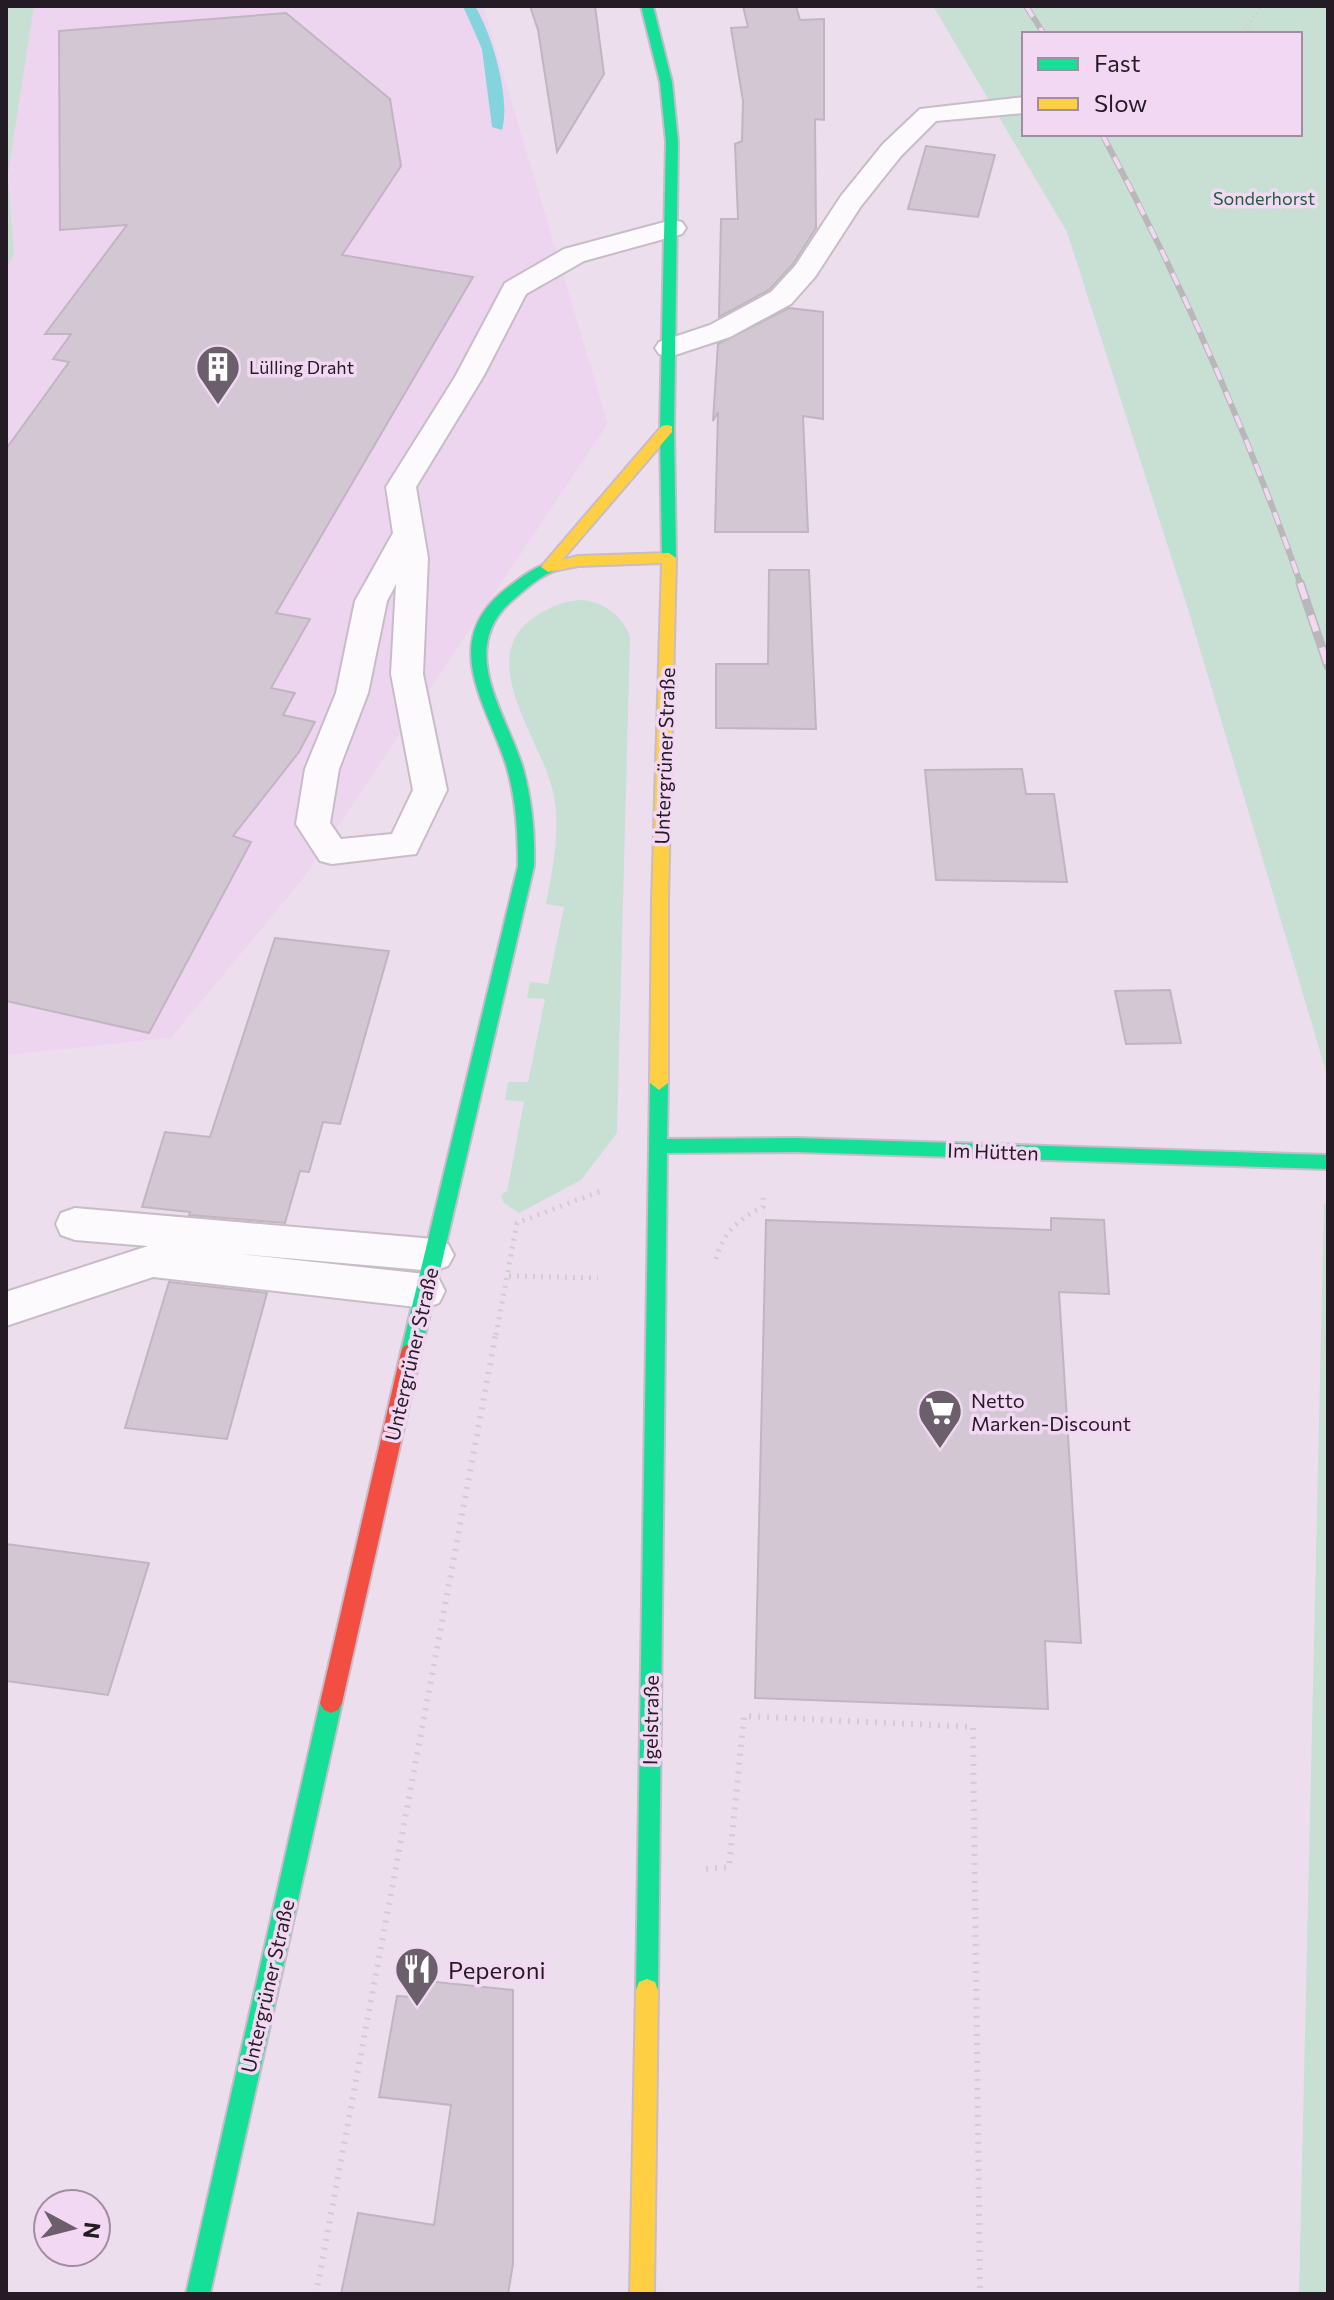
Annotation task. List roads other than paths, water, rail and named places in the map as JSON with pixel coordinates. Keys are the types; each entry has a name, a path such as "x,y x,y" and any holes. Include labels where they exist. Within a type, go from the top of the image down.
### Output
{"main road":[{"name":"Untergrüner Straße","path":"647,6 666,82 672,142 659,1146"},
{"path":"548,567 667,429"},
{"name":"Untergrüner Straße","path":"198,2294 430,1273 526,866 527,819 514,766 485,697 476,639 487,616 503,596 548,567 578,561 669,558"},
{"name":"Im Hütten","path":"659,1146 759,1145 1328,1162"},
{"name":"Igelstraße","path":"642,2294 659,1146"}],"lane":[{"path":"669,348 720,331 781,298 805,271 850,202 892,150 929,114 1022,105"},
{"path":"409,533 371,601 352,693 322,769 313,824 332,852 404,845 430,790 407,674 413,558 409,533 401,487 469,377 515,289 574,255 672,228"},
{"path":"75,1224 430,1273"},
{"path":"6,1309 153,1261 430,1273"}],"waterway":[{"path":"469,6 488,49 498,127"}],"railway":[{"path":"1026,6 1043,32"},
{"path":"1103,136 1210,355 1258,469 1301,585"},
{"path":"1300,583 1328,666"}],"place":[{"name":"Lülling Draht","path":"218,406"},
{"name":"Netto Marken-Discount","path":"940,1450"},
{"name":"Peperoni","path":"417,2008"}],"park label":[{"name":"Sonderhorst","path":"1264,198"}]}
